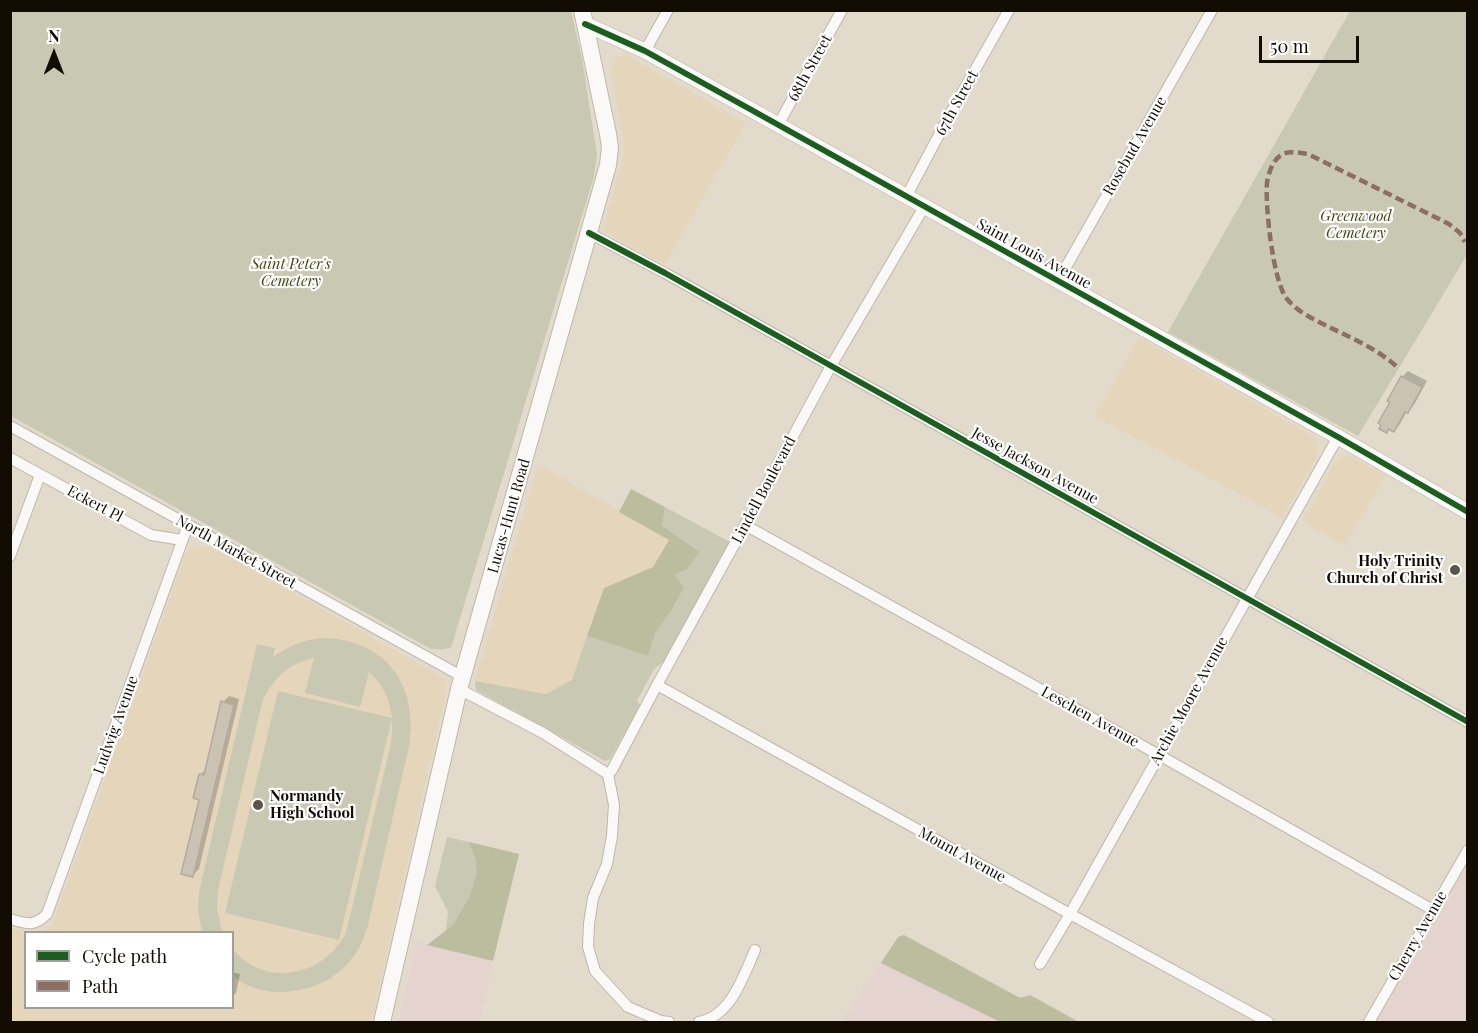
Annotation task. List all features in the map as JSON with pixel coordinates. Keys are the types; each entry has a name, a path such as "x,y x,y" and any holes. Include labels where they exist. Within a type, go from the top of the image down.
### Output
{"main road":[{"name":"Lucas-Hunt Road","path":"382,1023 461,683 608,165 610,147 608,134 584,17"}],"street":[{"path":"645,51 668,10"},
{"name":"68th Street","path":"778,125 842,10"},
{"name":"67th Street","path":"906,197 1009,10"},
{"name":"Rosebud Avenue","path":"1058,281 1212,10"},
{"name":"Saint Louis Avenue","path":"584,17 1338,437 1467,512"},
{"name":"Lindell Boulevard","path":"608,774 831,366 924,207"},
{"name":"Jesse Jackson Avenue","path":"589,233 665,273 1467,722"},
{"name":"North Market Street","path":"10,426 188,525 461,683 608,774"},
{"name":"Archie Moore Avenue","path":"1040,964 1338,437"},
{"name":"Eckert Pl","path":"10,458 151,535 182,540"},
{"path":"10,556 40,475"},
{"name":"Ludwig Avenue","path":"10,919 26,923 39,922 48,914 188,525"},
{"name":"Leschen Avenue","path":"745,525 1433,910"},
{"name":"Mount Avenue","path":"657,685 1268,1023"},
{"path":"608,774 614,806 612,836 607,864 593,898 588,947 595,971 628,1007 669,1023"},
{"name":"Cherry Avenue","path":"1369,1023 1467,850"},
{"path":"699,1023 719,1013 732,998 755,950"}],"shaded area":[{"path":"626,55 746,123 665,264 607,234 604,227 623,157 624,144 610,70 618,57"},
{"path":"1139,338 1311,435 1316,440 1318,449 1316,458 1282,517 1095,416"},
{"path":"1344,456 1353,458 1386,475 1345,546 1302,521 1337,459"},
{"path":"538,464 669,540 653,567 604,588 572,680 546,694 475,681"},
{"name":"Normandy High School","path":"200,546 216,549 442,677 446,682 447,687 371,1022 11,1022 10,927 25,931 24,1009 234,1009 234,931 44,931 53,923 188,549"},
{"path":"1467,864 1467,1022 1372,1022 1434,924"},
{"path":"416,942 493,961 480,1020 484,1022 399,1022"},
{"path":"881,963 1000,1022 842,1022"}],"green space":[{"name":"Saint Peter's Cemetery","path":"11,10 571,11 582,59 597,155 594,176 451,648 431,649 11,416"},
{"name":"Greenwood Cemetery","path":"1350,11 1468,11 1467,255 1358,436 1168,332"},
{"path":"631,489 665,507 662,526 699,552 687,569 674,575 684,587 655,634 648,656 587,636 604,588 653,567 669,540 619,512"},
{"path":"665,507 730,542 666,660 654,669 637,701 640,705 610,759 605,761 476,690 475,681 546,694 572,680 587,636 648,656 655,634 672,609 683,587 674,575 687,569 662,525"},
{"path":"322,638 344,640 363,646 392,668 402,683 408,701 411,720 410,742 368,925 358,950 341,970 320,984 293,991 277,992 254,988 234,977 234,950 246,962 277,973 309,968 336,948 346,933 389,752 392,730 388,699 369,672 360,707 305,693 314,658 297,663 282,673 262,703 218,890 217,908 222,931 202,931 198,910 199,892 257,644 275,648 273,657 308,640"},
{"path":"278,691 392,718 339,940 225,913"},
{"path":"447,837 469,842 475,858 477,873 469,897 453,925 446,930 448,912 435,886"},
{"path":"469,842 519,854 493,961 427,945 453,925 469,897 477,873 475,858"},
{"path":"904,935 1020,998 1030,995 1079,1022 1000,1022 881,963 898,937"}],"building":[{"path":"1401,376 1422,387 1408,413 1405,412 1394,432 1388,429 1387,433 1379,429 1381,425 1378,423"},
{"path":"221,701 234,705 193,877 181,874 199,800 193,798 199,774 204,775"}],"marked path":[{"path":"1396,366 1371,348 1304,314 1287,299 1282,290 1274,261 1267,208 1267,183 1273,164 1284,153 1308,154 1449,224 1460,233 1465,242"}],"cycle path":[{"path":"585,24 645,51 1338,437 1468,512"},
{"path":"589,233 665,273 1468,722"}],"place":[{"name":"Holy Trinity Church of Christ","path":"1455,570"},
{"name":"Normandy High School","path":"258,805"}]}
